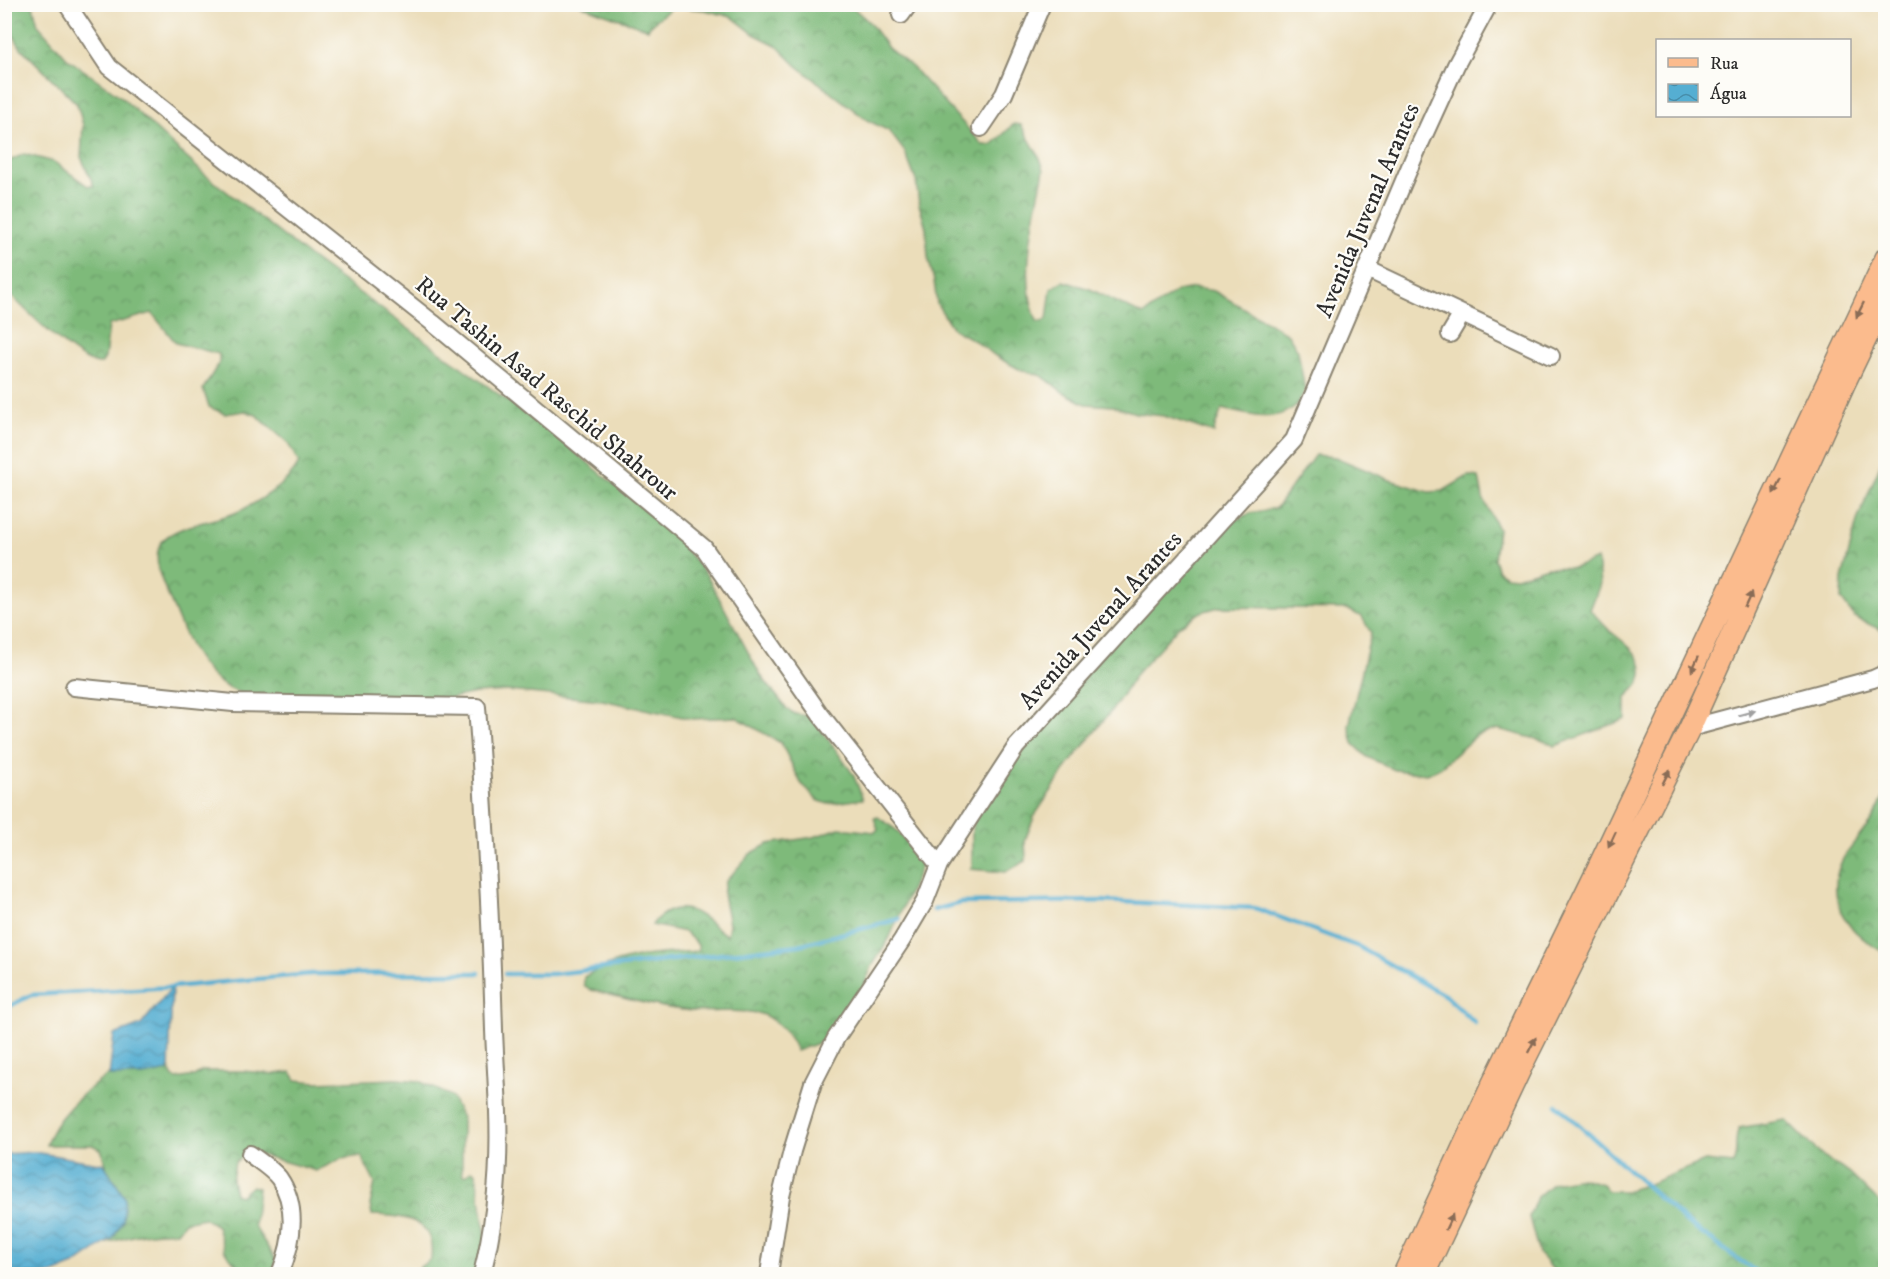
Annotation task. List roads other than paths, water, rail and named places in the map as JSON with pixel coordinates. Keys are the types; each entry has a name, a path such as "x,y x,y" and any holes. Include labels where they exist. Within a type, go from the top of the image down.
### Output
{"main road":[{"path":"1404,1275 1493,1083 1600,864 1886,258"},
{"path":"1424,1275 1524,1061 1690,728 1844,384 1886,297"}],"street":[{"name":"Rua Tashin Asad Raschid Shahrour","path":"66,4 109,67 433,323 704,548 820,714 939,865"},
{"path":"981,128 1004,94 1042,4"},
{"name":"Avenida Juvenal Arantes","path":"769,1275 781,1196 792,1151 813,1083 836,1038 902,940 925,901 939,865 1016,747 1294,440 1456,65 1489,4"},
{"path":"1367,269 1551,356"},
{"path":"1450,334 1462,314"},
{"path":"1690,728 1873,679 1886,673"},
{"path":"74,687 233,703 477,707 488,873 498,1113 498,1157 482,1275"},
{"path":"250,1154 278,1176 290,1197 291,1243 280,1275"}],"water":[{"path":"172,987 169,1071 143,1076 109,1076 114,1035 141,1025"},
{"path":"34,1152 104,1164 125,1198 123,1221 113,1238 74,1265 51,1274 5,1274 5,1154"}],"waterway":[{"path":"934,910 961,903 1101,901 1255,908 1359,947 1446,996 1475,1023"},
{"path":"505,974 553,974 799,945 899,919"},
{"path":"4,1009 31,995 172,987 311,974 479,973"},
{"path":"1557,1105 1687,1223 1759,1274"}]}
